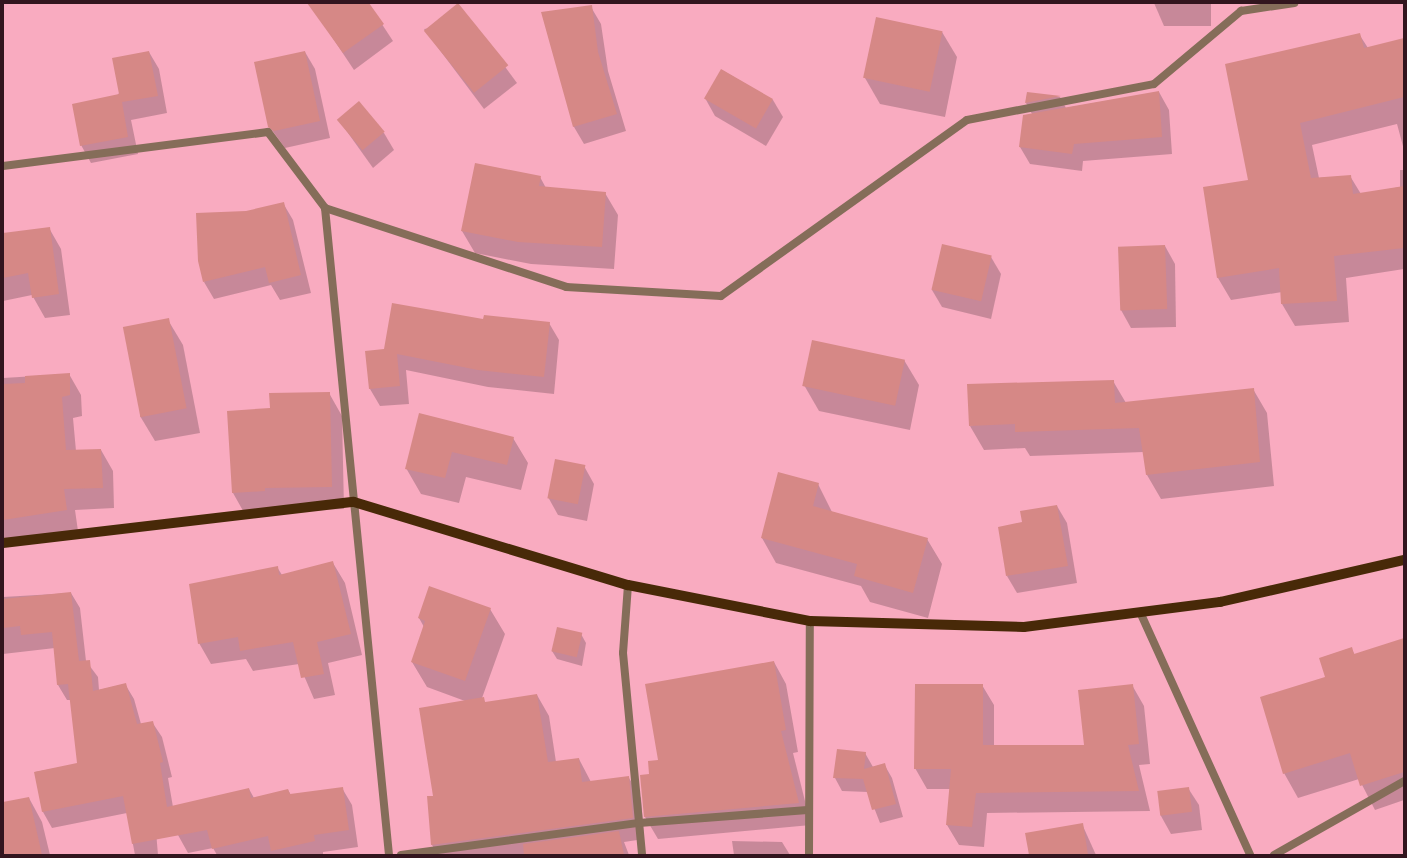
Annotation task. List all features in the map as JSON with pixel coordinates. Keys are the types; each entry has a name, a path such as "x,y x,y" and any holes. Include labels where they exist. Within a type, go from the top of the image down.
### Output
{"main road":[{"path":"3,543 354,502 628,585 810,621 1024,627 1220,602 1404,560"}],"street":[{"path":"325,208 566,287 721,296 967,120 1154,84 1241,11 1294,3"},
{"path":"3,166 268,132 325,208 389,855"},
{"path":"628,585 623,653 642,855"},
{"path":"1140,612 1250,855"},
{"path":"809,855 807,810 810,621"},
{"path":"1274,855 1404,781"},
{"path":"401,855 639,823 807,810"}],"building":[{"path":"307,3 369,3 384,24 343,53"},
{"path":"458,3 508,65 474,93 424,31"},
{"path":"592,5 598,52 617,114 573,127 541,12"},
{"path":"876,17 943,31 930,92 863,78"},
{"path":"1360,33 1364,48 1404,38 1404,97 1300,123 1311,178 1351,175 1353,194 1404,186 1404,248 1334,256 1337,301 1281,304 1279,268 1217,278 1203,187 1248,180 1225,64"},
{"path":"149,51 158,96 122,102 128,137 80,146 72,104 119,94 112,58"},
{"path":"305,51 320,121 274,131 268,127 254,62"},
{"path":"721,69 773,99 756,128 704,98"},
{"path":"1159,91 1162,137 1074,144 1072,154 1019,147 1023,115"},
{"path":"1027,92 1061,96 1025,103"},
{"path":"359,101 385,132 362,150 337,120"},
{"path":"475,163 541,176 539,186 606,192 602,247 518,242 461,231"},
{"path":"284,202 301,275 269,283 265,267 203,282 198,261 196,213 246,211"},
{"path":"50,227 59,294 32,298 28,273 3,278 3,233"},
{"path":"942,244 992,255 981,301 931,290"},
{"path":"1165,245 1167,309 1120,311 1118,247"},
{"path":"392,303 483,319 484,315 550,322 544,377 478,370 397,354 400,386 369,389 365,351 384,349"},
{"path":"169,318 187,408 140,417 123,327"},
{"path":"812,340 905,360 895,406 802,386"},
{"path":"70,373 70,395 62,397 66,450 101,449 103,488 64,489 67,510 3,520 3,384 25,383 25,376"},
{"path":"1114,380 1115,403 1254,388 1260,462 1146,475 1139,428 1015,432 1015,424 969,426 967,384"},
{"path":"330,392 332,487 265,488 265,491 232,493 227,411 270,408 269,393"},
{"path":"419,413 514,437 507,465 452,452 445,478 405,469"},
{"path":"555,459 585,465 578,504 547,498"},
{"path":"778,472 819,483 813,506 928,538 913,593 854,576 857,564 761,538"},
{"path":"1057,505 1068,566 1006,576 998,527 1022,522 1020,511"},
{"path":"333,561 351,634 317,642 324,674 301,678 293,642 240,651 238,637 198,644 189,584 278,566 279,575"},
{"path":"429,586 491,608 465,681 411,662 425,621 418,618"},
{"path":"71,592 79,661 90,660 93,691 126,683 137,724 153,721 163,762 160,763 167,807 249,788 251,798 288,789 290,794 343,787 349,830 314,835 315,841 271,851 268,836 212,849 207,830 132,844 123,796 42,812 34,772 77,763 68,684 57,685 52,632 21,635 20,626 3,628 3,599"},
{"path":"557,627 582,633 577,657 551,651"},
{"path":"1404,638 1404,772 1360,786 1350,753 1283,774 1260,697 1325,677 1319,658 1352,647 1354,654"},
{"path":"774,661 786,730 781,731 799,803 644,817 640,775 649,774 648,761 658,760 645,684"},
{"path":"915,684 983,684 983,745 1084,745 1078,690 1133,684 1139,744 1128,745 1139,791 976,793 972,827 946,825 951,769 914,769"},
{"path":"537,694 548,762 579,758 582,782 629,776 633,818 431,845 427,796 433,796 419,708 484,697 485,702"},
{"path":"837,749 866,752 864,769 885,763 896,804 872,810 863,779 833,778"},
{"path":"1189,787 1192,812 1160,816 1157,791"},
{"path":"29,797 42,855 3,855 3,802"},
{"path":"1083,823 1088,855 1029,855 1025,833"},
{"path":"619,831 624,855 524,855 523,844"}]}
